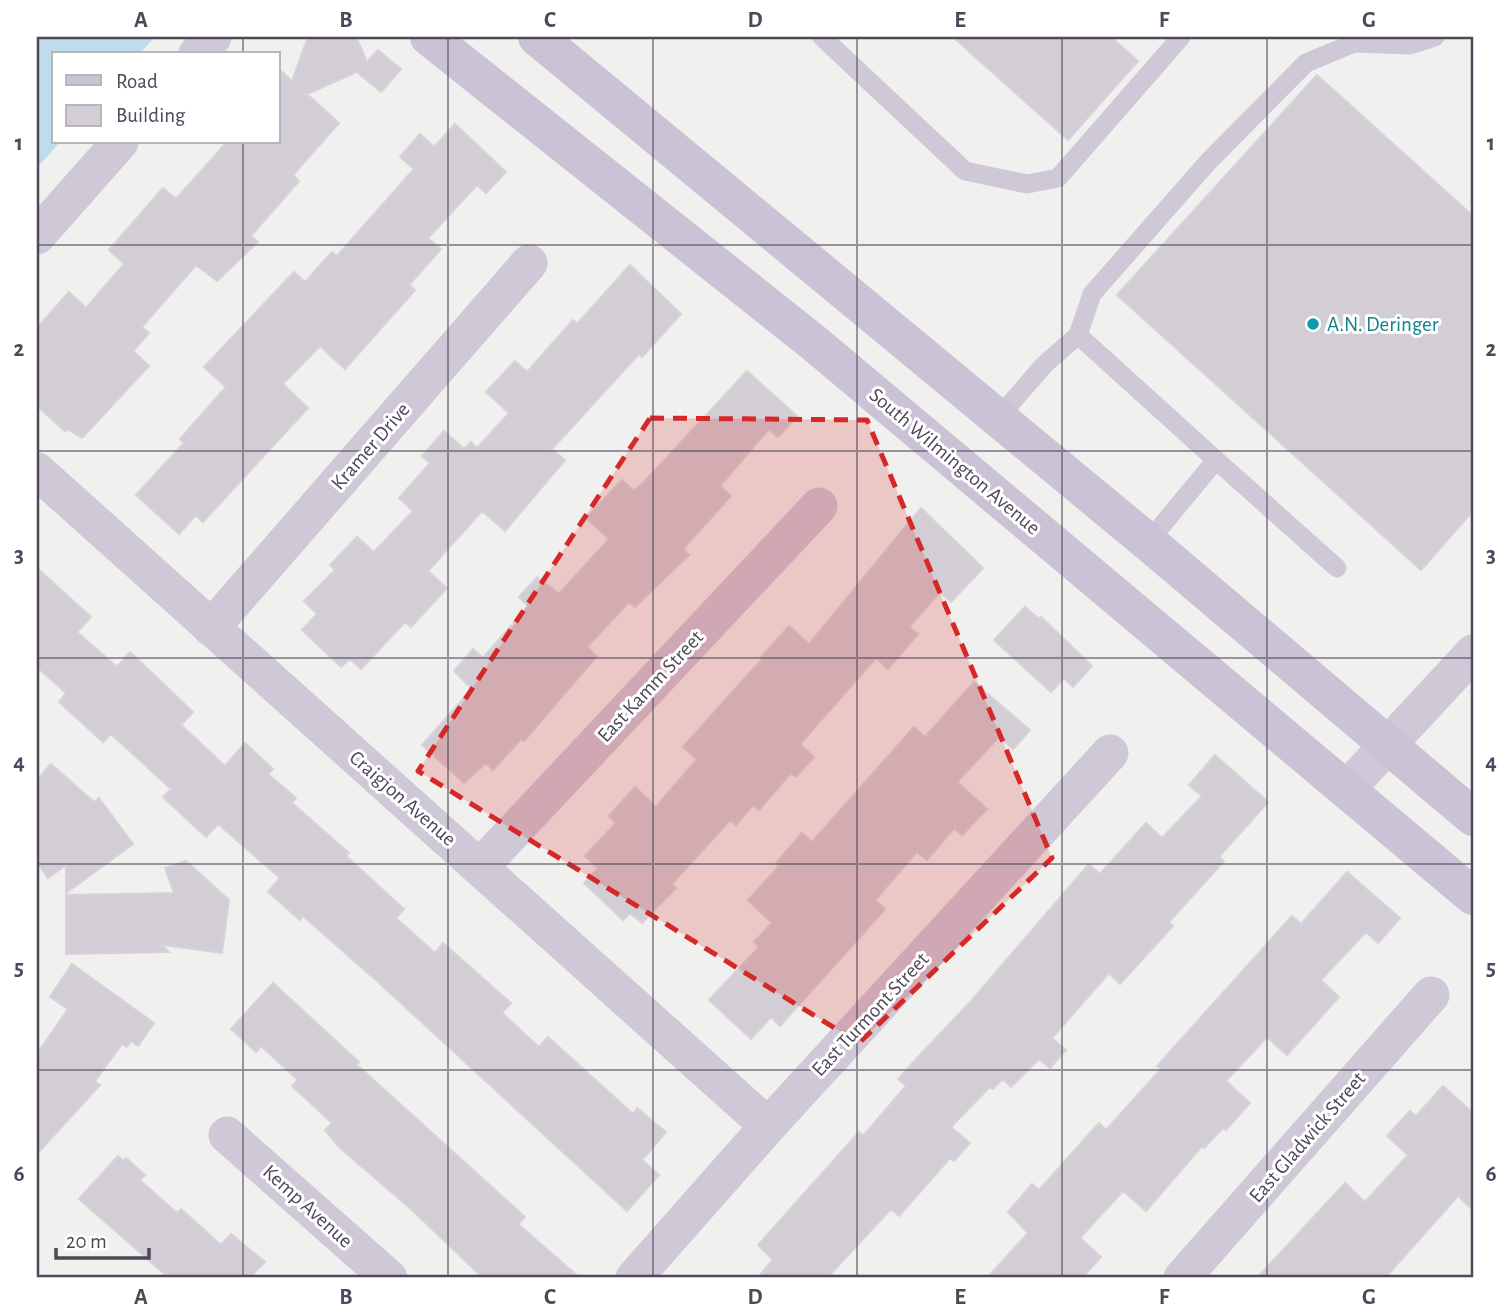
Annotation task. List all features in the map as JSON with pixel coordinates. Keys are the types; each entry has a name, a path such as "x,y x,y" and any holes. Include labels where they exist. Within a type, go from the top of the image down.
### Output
{"main road":[{"name":"South Wilmington Avenue","path":"429,37 814,343 1473,896"},
{"path":"537,37 1147,542 1473,817"}],"street":[{"path":"199,52 213,37"},
{"path":"37,236 118,144"},
{"name":"Kramer Drive","path":"211,628 529,263"},
{"name":"Craigjon Avenue","path":"37,471 481,866 768,1126"},
{"name":"East Kamm Street","path":"481,866 819,506"},
{"path":"1347,789 1473,653"},
{"name":"East Turmont Street","path":"634,1278 768,1126 1110,753"},
{"name":"East Gladwick Street","path":"1182,1278 1431,995"},
{"name":"Kemp Avenue","path":"227,1135 389,1278"}],"lane":[{"path":"822,37 965,171 1027,184 1058,178 1181,37"},
{"path":"998,418 1044,365 1078,335 1092,294 1208,162 1306,63 1354,43 1410,45 1436,37"},
{"path":"1078,335 1337,568"},
{"path":"1147,542 1216,460"}],"highlighted area":[{"path":"650,418 867,420 1052,858 859,1043 418,771"}],"shaded area":[{"path":"37,37 155,37 141,52 52,52 52,144 58,144 37,168"}],"building":[{"path":"308,37 356,37 367,62 378,50 401,69 381,92 358,73 361,70 307,94 339,123 293,175 299,181 251,236 258,242 217,281 196,265 142,327 149,333 133,351 149,366 82,438 67,429 65,431 37,406 37,328 69,292 86,308 124,264 109,250 163,188 176,199 225,144 280,144 280,70 292,81"},
{"path":"953,37 1111,37 1138,61 1068,140"},
{"name":"A.N. Deringer","path":"1317,75 1473,216 1473,511 1421,570 1117,295"},
{"path":"455,124 506,172 486,193 477,185 428,238 441,249 409,285 415,290 345,369 320,346 283,384 308,408 203,522 196,515 179,534 136,495 184,443 180,439 226,387 204,367 294,272 305,282 332,252 337,256 414,169 400,157 420,134 434,147"},
{"path":"630,265 681,314 642,357 639,354 552,449 565,460 505,531 482,511 428,571 447,588 411,627 405,622 361,669 350,659 341,667 302,630 317,614 304,601 335,570 330,565 357,537 374,552 413,511 399,498 430,463 422,456 444,431 464,449 471,442 477,448 509,413 486,392 515,361 527,372 573,320 577,324"},
{"path":"747,371 797,416 778,437 769,429 720,486 731,496 683,549 689,555 635,607 629,602 587,647 597,656 524,741 521,739 493,770 486,763 464,783 422,745 472,689 454,671 473,649 483,658 528,606 519,597 537,577 559,594 609,539 586,518 622,480 634,491 645,481"},
{"path":"921,508 983,568 951,602 940,592 909,627 918,634 888,669 876,658 800,744 814,757 796,777 791,773 759,810 753,805 736,825 730,820 672,884 676,888 642,923 630,913 623,920 584,883 598,868 585,856 616,823 609,816 635,787 656,807 697,759 683,747 761,657 789,626 809,644"},
{"path":"37,568 91,617 77,632 117,667 130,652 193,712 181,725 225,766 245,743 273,769 268,774 296,798 292,803 349,853 346,856 404,909 396,918 435,953 443,943 511,1003 502,1013 539,1047 548,1037 633,1114 637,1108 666,1132 642,1160 659,1175 627,1211 378,982 303,916 300,920 268,892 280,878 218,824 206,837 163,797 171,789 111,734 103,742 59,702 66,693 37,667"},
{"path":"1025,607 1039,619 1041,617 1092,666 1073,687 1064,678 1051,692 994,640"},
{"path":"974,682 1030,730 1013,749 999,737 957,782 987,809 962,835 954,828 927,860 917,852 875,900 885,909 780,1026 771,1017 751,1039 709,1000 759,947 754,942 772,923 748,900 779,866 776,863 802,833 812,842 914,727 925,737"},
{"path":"1215,755 1268,802 1219,857 1224,861 1169,922 1173,926 1120,984 1109,973 1052,1038 1066,1050 1050,1068 1039,1059 1011,1087 1003,1079 993,1089 990,1087 951,1127 970,1143 954,1161 950,1158 899,1216 891,1209 827,1278 757,1278 773,1260 758,1245 859,1132 863,1136 906,1086 898,1079 972,1000 1089,864 1100,874 1146,823 1162,838 1202,796 1189,785"},
{"path":"51,764 94,802 99,798 133,844 66,893 66,865 48,878 37,862 37,780"},
{"path":"186,861 229,900 222,953 162,945 169,952 66,954 66,895 174,893 165,868"},
{"path":"1347,872 1400,918 1378,943 1366,932 1321,980 1339,997 1287,1055 1267,1037 1226,1081 1250,1103 1226,1130 1223,1128 1204,1148 1202,1146 1146,1211 1123,1191 1080,1238 1101,1257 1082,1278 987,1278 1028,1233 1008,1212 1032,1184 1039,1190 1099,1123 1106,1130 1161,1069 1157,1066 1292,916 1301,924"},
{"path":"72,964 154,1023 138,1046 131,1041 127,1047 122,1044 95,1081 100,1085 37,1154 37,1054 68,1009 50,997"},
{"path":"273,983 359,1062 356,1064 525,1217 518,1224 580,1278 483,1278 411,1209 340,1148 325,1130 332,1123 292,1086 298,1080 261,1046 256,1052 231,1029"},
{"path":"1443,1086 1473,1113 1473,1210 1458,1196 1385,1278 1257,1278 1345,1183 1365,1202 1408,1155 1387,1136 1410,1111 1416,1116"},
{"path":"118,1156 123,1161 126,1158 145,1175 140,1180 177,1213 181,1209 221,1245 231,1234 265,1262 249,1278 169,1278 79,1199"}],"place":[{"name":"A.N. Deringer","path":"1313,324"}]}
